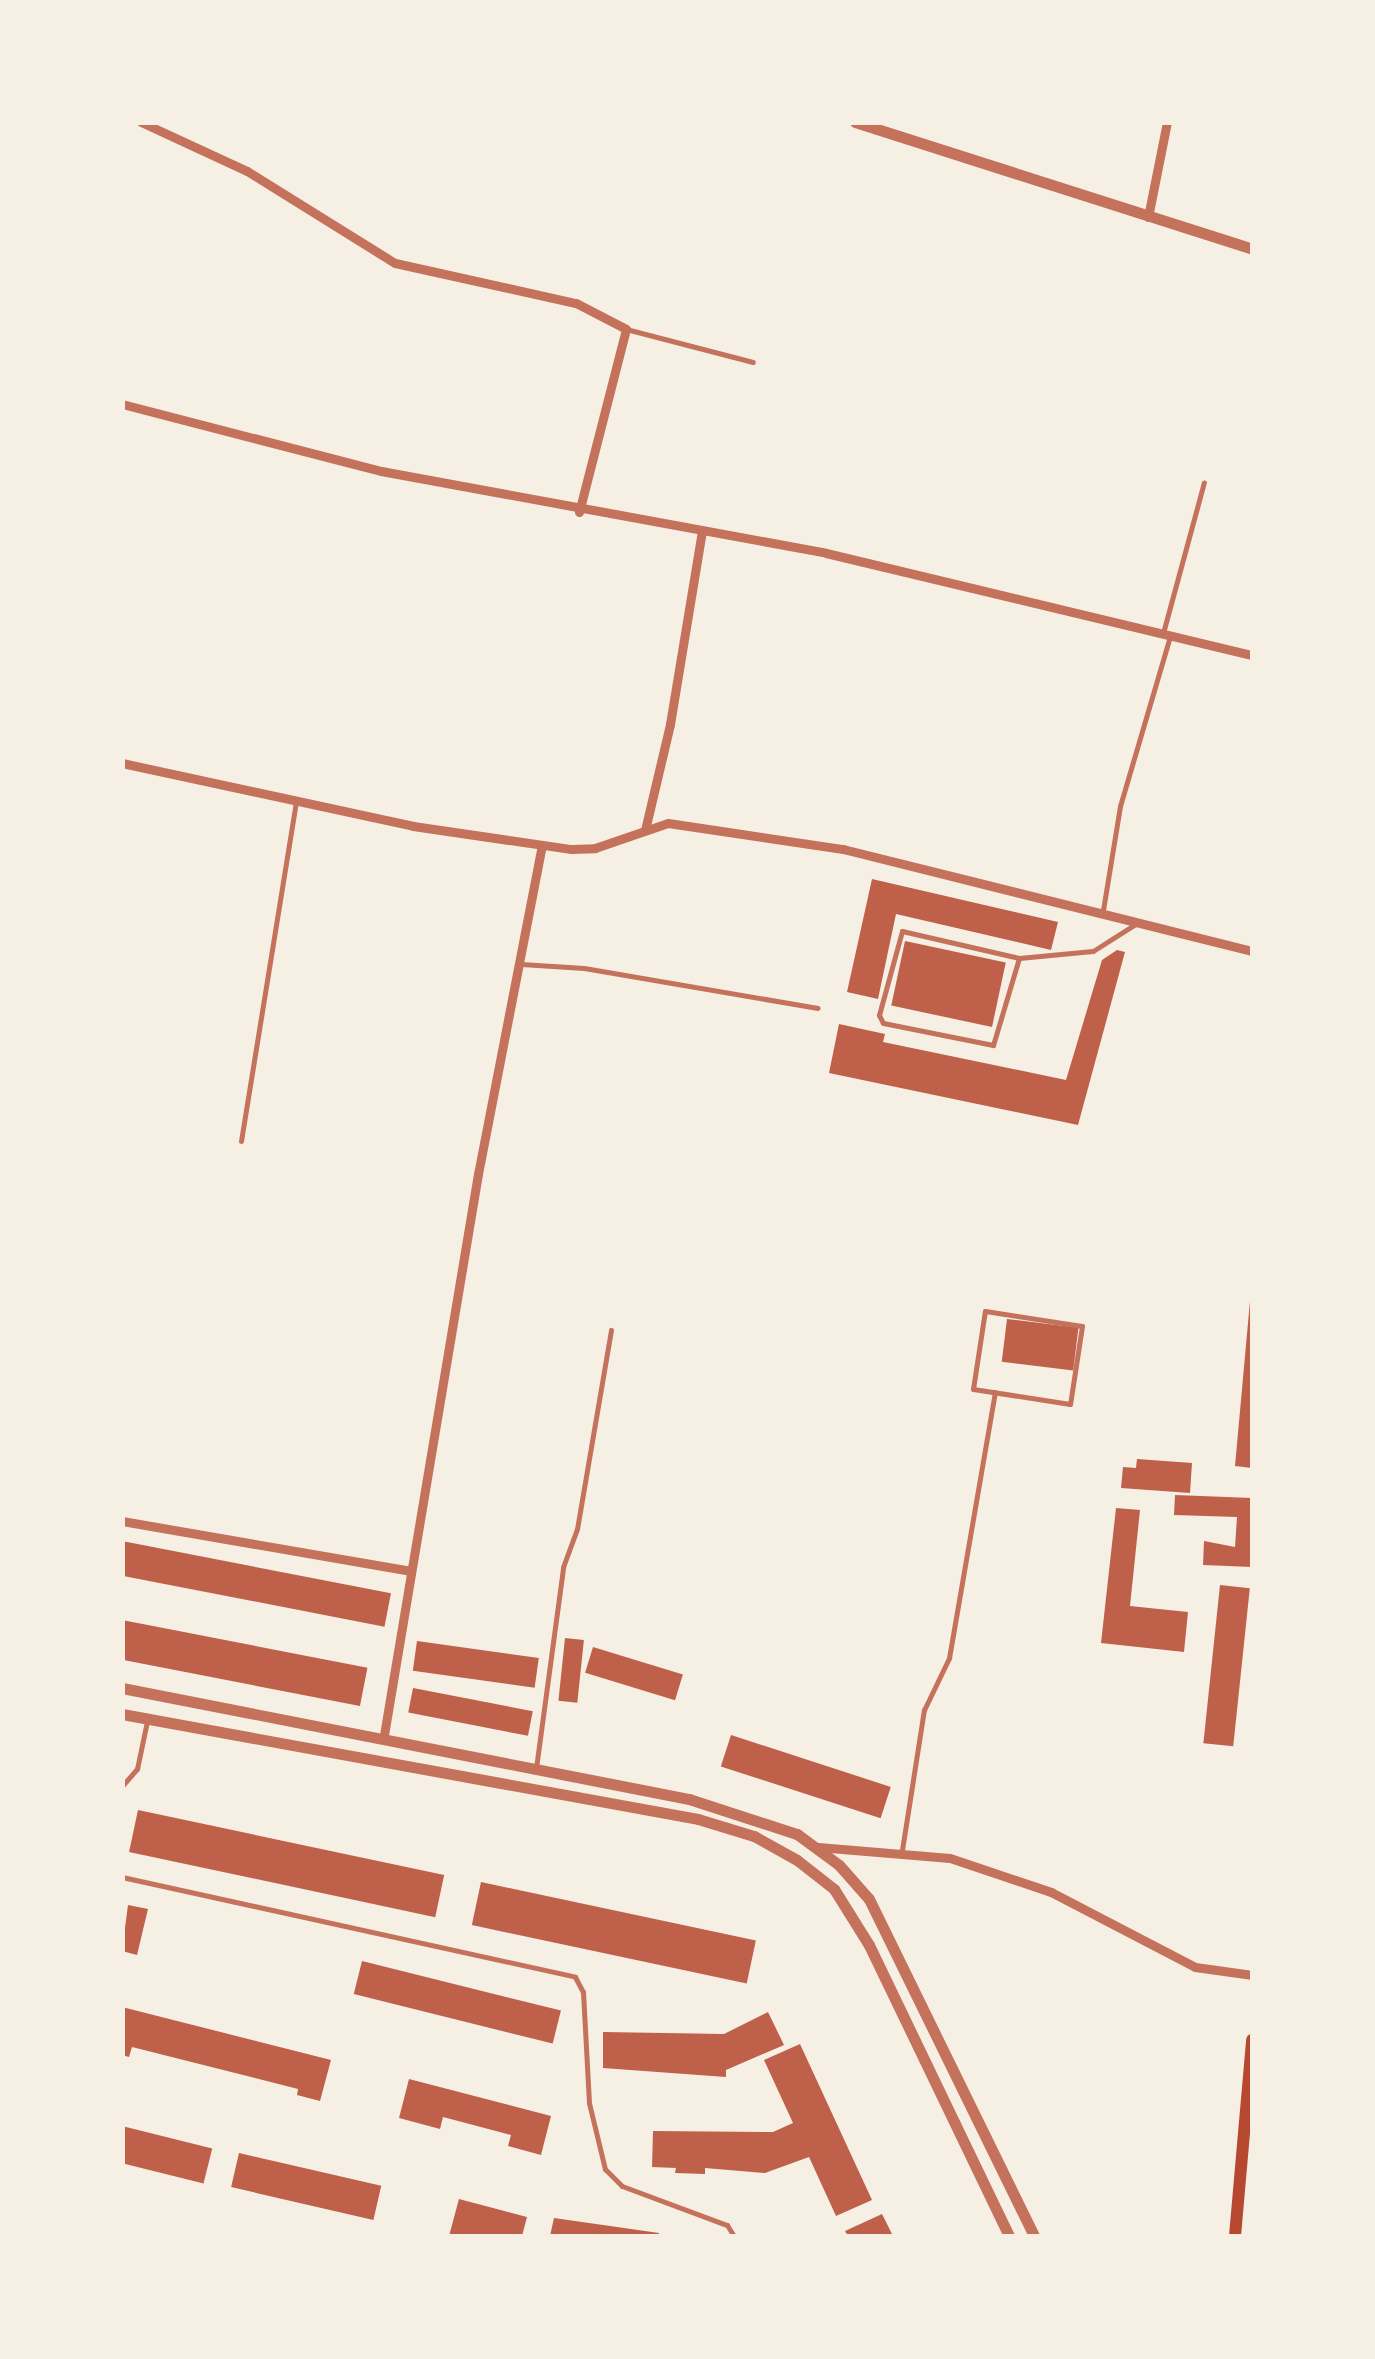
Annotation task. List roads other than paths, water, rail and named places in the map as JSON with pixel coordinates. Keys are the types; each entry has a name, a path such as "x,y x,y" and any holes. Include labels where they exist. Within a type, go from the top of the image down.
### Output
{"main road":[{"path":"1235,2236 1252,2040"}],"street":[{"path":"142,122 247,171 395,263 576,303 626,329 580,512"},
{"path":"854,122 1252,249"},
{"path":"1148,216 1167,122"},
{"path":"122,404 363,466 580,512 826,553 1252,655"},
{"path":"645,830 670,724 702,532"},
{"path":"122,763 296,803 542,845 596,848 668,822 843,849 1103,910 1252,951"},
{"path":"384,1735 410,1571 542,845"},
{"path":"122,1521 410,1571"},
{"path":"122,1688 384,1735 744,1812 818,1847 869,1898 1034,2236"},
{"path":"122,1714 698,1820 754,1836 797,1860 834,1889 869,1945 1009,2236"},
{"path":"818,1847 902,1850 1051,1892 1195,1967 1252,1976"}],"lane":[{"path":"626,329 752,362"},
{"path":"1103,910 1120,806 1204,482"},
{"path":"241,1141 296,803"},
{"path":"1020,958 993,1045 883,1023 879,1015 902,932 1020,958 1093,951 1138,922"},
{"path":"518,964 584,968 818,1008"},
{"path":"985,1311 1082,1326 1070,1404 996,1392 973,1389 985,1311"},
{"path":"536,1768 563,1567 577,1529 611,1330"},
{"path":"902,1850 924,1710 949,1658 996,1392"},
{"path":"122,1786 137,1769 148,1717"},
{"path":"122,1877 575,1977 583,1992 592,2122 605,2169 622,2186 728,2224 734,2236"}]}
